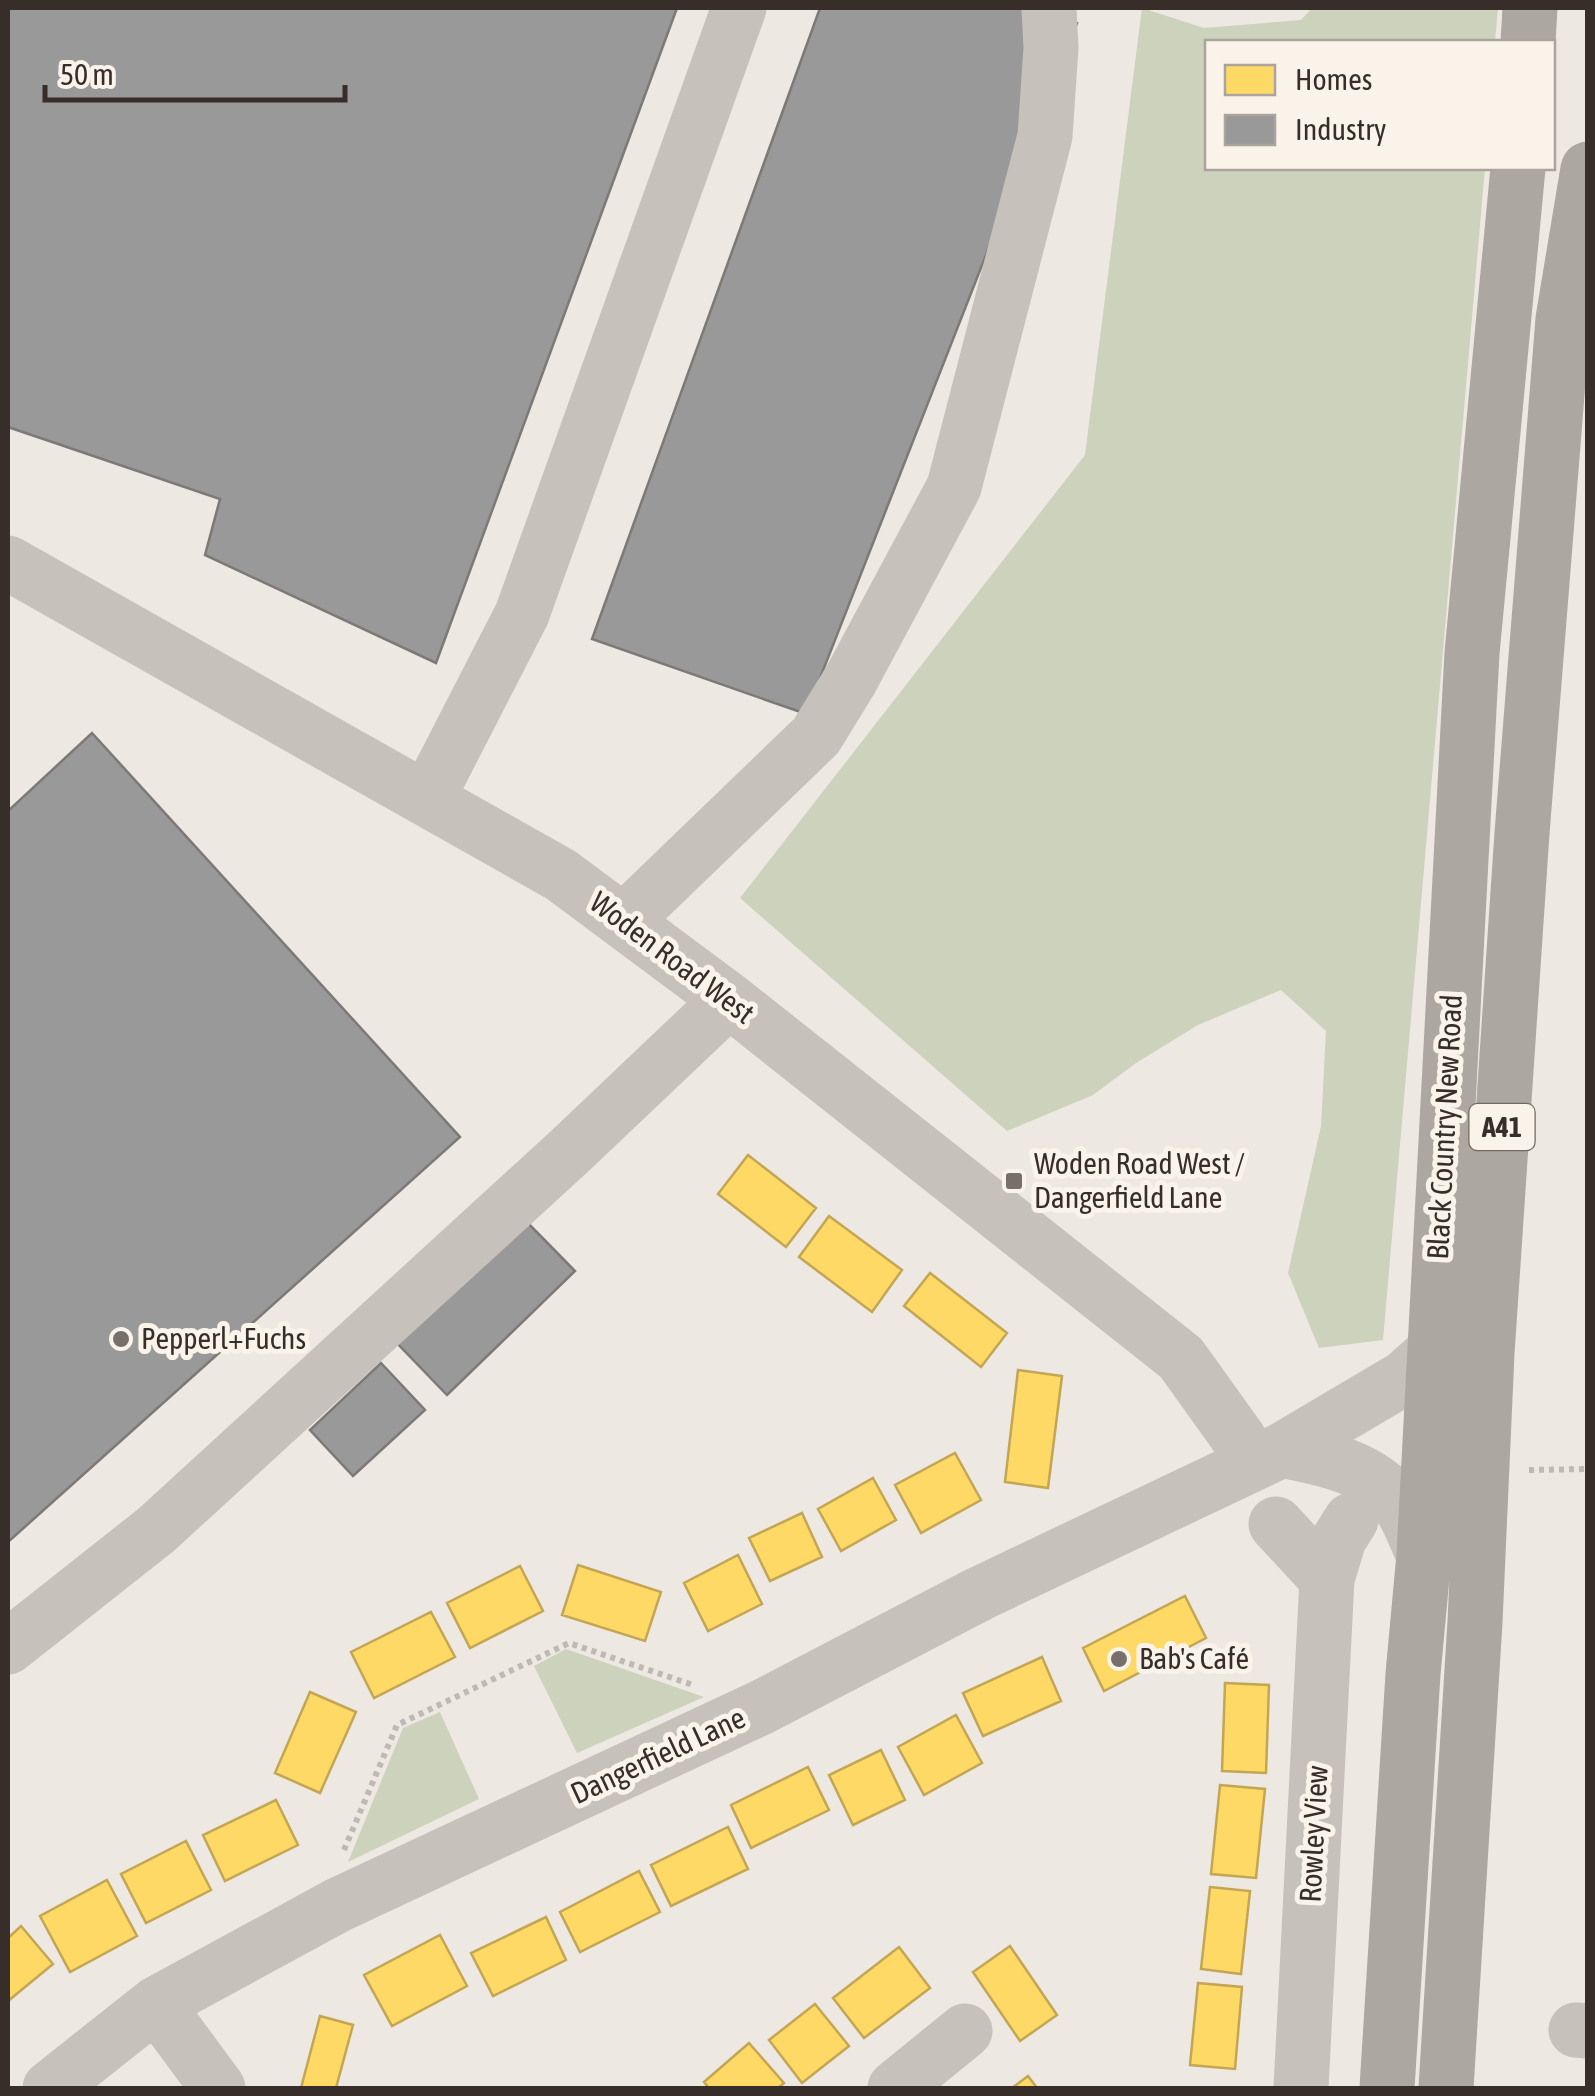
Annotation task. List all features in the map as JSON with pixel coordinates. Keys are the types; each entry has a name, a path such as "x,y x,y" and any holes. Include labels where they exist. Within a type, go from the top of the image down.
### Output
{"highway":[{"path":"1528,40 1530,8"},
{"name":"Black Country New Road","path":"1446,2088 1487,1353 1522,833 1563,319 1588,169"},
{"name":"Black Country New Road","path":"1387,2088 1424,1556 1472,653 1518,170"}],"street":[{"path":"427,799 522,614 739,8"},
{"path":"624,921 816,736 954,487 1045,136 1052,48 1049,8"},
{"name":"Woden Road West","path":"8,564 561,874 729,1000 1181,1358 1239,1439 1266,1457"},
{"path":"8,1647 156,1530 729,1000"},
{"name":"Dangerfield Lane","path":"50,2088 156,2004 338,1905 760,1708 979,1594 1266,1457 1404,1378 1432,1353"},
{"path":"1266,1457 1344,1463 1364,1474 1396,1500 1424,1556"},
{"name":"Rowley View","path":"1301,2088 1327,1578 1339,1540 1351,1520"},
{"path":"1276,1524 1327,1578"},
{"path":"156,2004 218,2088"},
{"path":"896,2088 965,2031"}],"path":[{"path":"1482,1470 1588,1469"},
{"path":"338,1905 338,1864 397,1726 569,1644 760,1708"}],"green space":[{"path":"1142,8 1204,28 1301,20 1312,8 1498,8 1495,40 1205,40 1205,170 1485,170 1383,1340 1319,1348 1288,1273 1321,1126 1326,1031 1281,990 1198,1025 1093,1095 1007,1131 740,898 1085,455"},
{"path":"566,1649 704,1697 577,1753 534,1666"},
{"path":"440,1712 479,1799 348,1862 403,1728"}],"building: Homes":[{"path":"748,1155 816,1208 786,1247 718,1194"},
{"path":"829,1216 902,1270 872,1312 799,1257"},
{"path":"930,1273 1007,1333 981,1367 904,1306"},
{"path":"1018,1370 1062,1376 1048,1488 1005,1482"},
{"path":"955,1453 981,1500 921,1533 895,1485"},
{"path":"873,1478 896,1520 841,1551 818,1509"},
{"path":"802,1513 822,1557 770,1581 749,1538"},
{"path":"738,1555 762,1604 708,1631 684,1583"},
{"path":"578,1565 661,1592 645,1641 562,1615"},
{"path":"520,1566 543,1611 470,1648 447,1603"},
{"path":"1185,1596 1206,1638 1104,1691 1083,1648"},
{"path":"431,1612 455,1657 374,1698 351,1652"},
{"path":"1042,1657 1061,1701 983,1736 963,1693"},
{"path":"1225,1683 1269,1685 1266,1773 1222,1771"},
{"path":"310,1692 356,1712 320,1793 275,1773"},
{"path":"956,1715 982,1763 924,1795 898,1747"},
{"path":"881,1750 905,1800 853,1825 829,1775"},
{"path":"808,1767 829,1810 751,1848 731,1805"},
{"path":"1220,1785 1265,1789 1256,1878 1211,1874"},
{"path":"276,1800 298,1845 225,1881 203,1835"},
{"path":"728,1827 748,1869 671,1906 651,1865"},
{"path":"186,1841 211,1890 146,1923 121,1874"},
{"path":"639,1871 660,1912 580,1952 560,1912"},
{"path":"107,1880 137,1936 70,1972 40,1916"},
{"path":"1210,1887 1250,1891 1241,1974 1201,1969"},
{"path":"546,1917 566,1960 493,1996 471,1953"},
{"path":"21,1926 53,1964 8,2001 8,1938"},
{"path":"440,1935 467,1986 392,2026 364,1975"},
{"path":"1010,1946 1057,2015 1020,2041 973,1972"},
{"path":"899,1947 930,1988 864,2038 833,1998"},
{"path":"1198,1983 1242,1987 1235,2069 1190,2065"},
{"path":"815,2004 849,2046 802,2083 769,2040"},
{"path":"320,2016 353,2025 336,2088 301,2088"},
{"path":"749,2043 784,2083 778,2088 709,2088 704,2082"},
{"path":"1028,2076 1037,2088 1012,2088"}],"building: Industry":[{"path":"8,8 677,8 436,663 205,555 220,499 8,427"},
{"path":"820,8 1021,8 1077,23 806,714 592,639"},
{"name":"Pepperl+Fuchs","path":"92,733 460,1137 8,1542 8,811"},
{"path":"521,1216 575,1271 447,1395 394,1340"},
{"path":"381,1363 425,1410 353,1476 310,1430"}],"place":[{"name":"Woden Road West / Dangerfield Lane","path":"1014,1181"},
{"name":"Pepperl+Fuchs","path":"121,1339"},
{"name":"Bab's Café","path":"1119,1659"}]}
